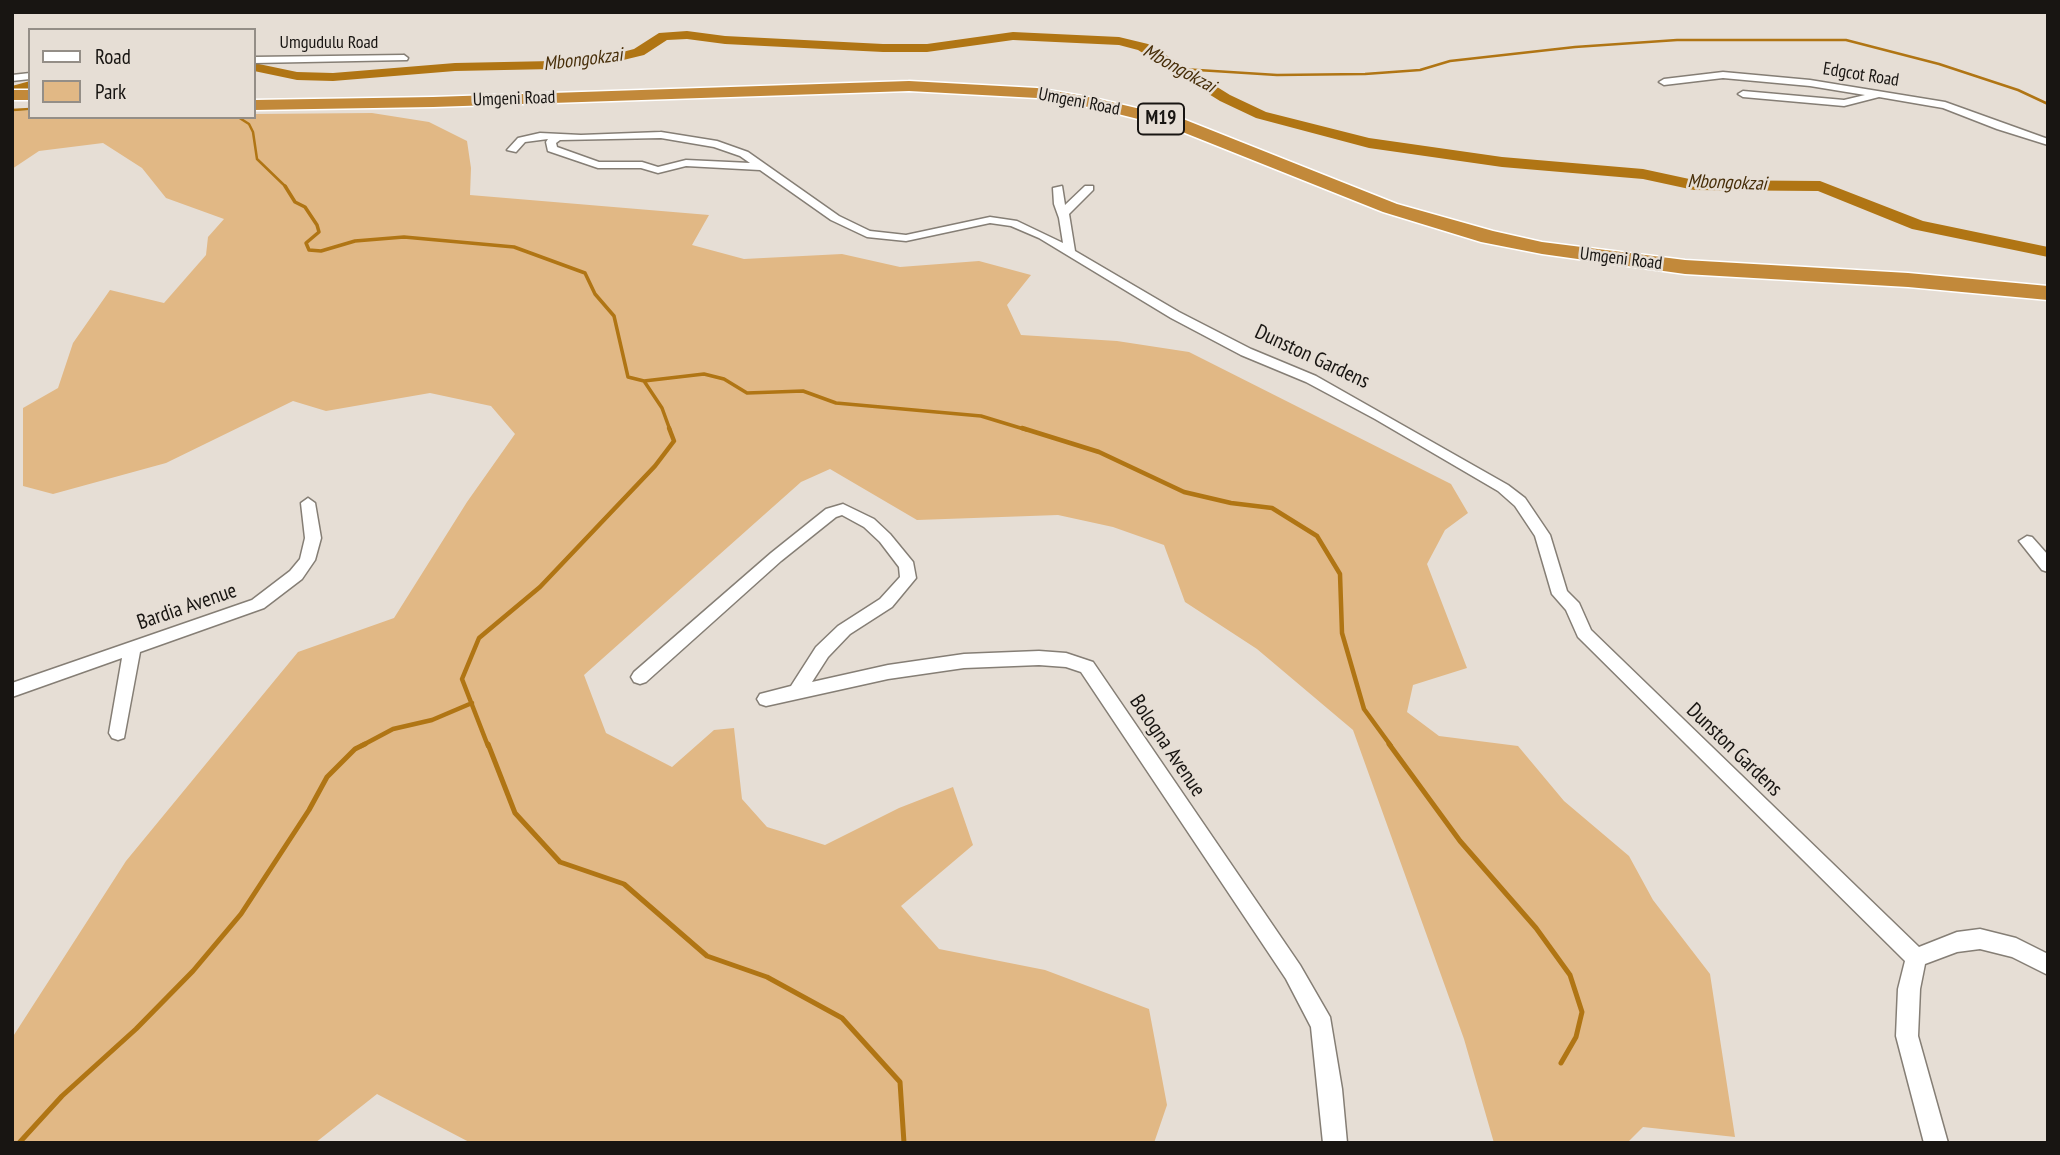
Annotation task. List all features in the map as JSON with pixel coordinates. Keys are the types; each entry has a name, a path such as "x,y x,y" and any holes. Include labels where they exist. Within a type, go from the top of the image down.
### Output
{"highway":[{"name":"Umgeni Road","path":"256,94 528,90 914,77 1032,83 1115,96 1200,118 1420,204 1529,233 1667,252 1969,270 2048,279"},
{"name":"Umgeni Road","path":"256,104 433,102 909,86 1037,93 1094,103 1176,123 1390,208 1478,234 1542,248 1685,267 1908,280 2048,293"}],"street":[{"name":"Umgudulu Road","path":"256,60 404,58"},
{"name":"Edgcot Road","path":"1664,82 1709,75 1752,76 1879,94 1945,105 2000,127 2048,142"},
{"path":"1743,94 1844,103 1879,94"},
{"name":"Dunston Gardens","path":"512,150 522,140 533,136 650,135 687,138 737,151 835,218 867,234 906,238 1002,220 1032,230 1215,336 1346,397 1503,488 1520,502 1542,535 1560,594 1573,607 1584,633 1916,958"},
{"path":"557,137 551,142 552,149 598,165 642,165 658,170 686,163 764,167"},
{"path":"1058,188 1070,253"},
{"path":"1064,212 1089,188"},
{"name":"Bardia Avenue","path":"12,690 258,604 296,575 312,550 308,503"},
{"path":"640,677 776,557 831,513 843,509 869,523 885,538 907,566 908,578 886,603 844,630 822,652 797,692"},
{"path":"2027,541 2048,566"},
{"path":"118,733 132,648"},
{"name":"Bologna Avenue","path":"766,699 888,672 964,661 1040,658 1066,660 1087,667 1293,972 1322,1024 1335,1143"},
{"path":"1936,1143 1907,1036 1909,989 1916,958 1957,942 1980,939 2016,948 2048,965"}],"green space":[{"path":"12,110 28,111 28,119 256,119 256,114 372,113 429,122 467,141 471,168 470,195 709,215 692,245 744,259 842,254 900,267 979,261 1031,275 1007,305 1021,335 1117,341 1189,352 1451,484 1468,513 1445,530 1427,564 1467,668 1413,685 1407,712 1439,736 1518,746 1564,801 1629,856 1653,900 1710,974 1735,1137 1643,1127 1627,1143 1494,1143 1464,1039 1353,730 1257,649 1185,602 1164,545 1113,527 1058,515 917,520 830,469 801,482 584,675 606,733 672,767 714,730 734,728 742,799 767,827 825,845 899,808 953,787 973,845 901,906 939,949 1045,970 1149,1009 1167,1105 1154,1143 471,1143 377,1094 315,1143 12,1143 12,1038 126,861 298,652 394,618 467,502 515,434 491,406 430,393 326,411 293,401 166,463 53,494 23,486 23,408 58,388 73,343 110,290 164,303 206,255 208,237 224,219 166,198 142,168 103,143 39,151 12,169"}],"waterway":[{"name":"Mbongokzai","path":"256,67 297,76 333,77 455,67 553,65 615,58 639,52 664,36 687,35 725,40 883,48 927,48 1013,36 1119,41 1143,47 1225,98 1261,115 1369,143 1502,162 1643,174 1694,185 1820,186 1918,225 2048,252"},
{"path":"1182,69 1277,75 1365,74 1420,70 1450,61 1575,47 1677,40 1846,40 1939,64 2018,90 2048,104"},
{"name":"Mbongokzai","path":"12,91 28,86"},
{"path":"12,110 28,109"},
{"path":"241,119 249,124 253,132 257,159 285,186"},
{"path":"285,186 295,202 305,207 317,225 319,232 306,243 309,250 321,251 355,241 404,237 514,247 585,273 595,294 614,316 628,377 644,381"},
{"path":"644,381 704,374 724,379 747,393 803,391 836,403 981,416 1027,430"},
{"path":"644,381 662,408 670,430"},
{"path":"471,703 462,679 479,638 540,587 655,466 674,441 669,428"},
{"path":"1022,428 1099,452 1184,492 1231,503 1272,508 1317,536 1340,574 1342,633 1364,709 1391,746"},
{"path":"361,746 393,729 432,720 471,703"},
{"path":"471,703 488,746"},
{"path":"361,746 365,744"},
{"path":"488,744 515,813 560,862 624,884 707,956 767,977 842,1018 900,1082 904,1143"},
{"path":"1389,744 1460,841 1536,928 1570,975 1582,1012 1576,1037 1561,1063"},
{"path":"19,1143 62,1096 136,1029 193,971 241,914 309,810 327,777 361,746"}]}
